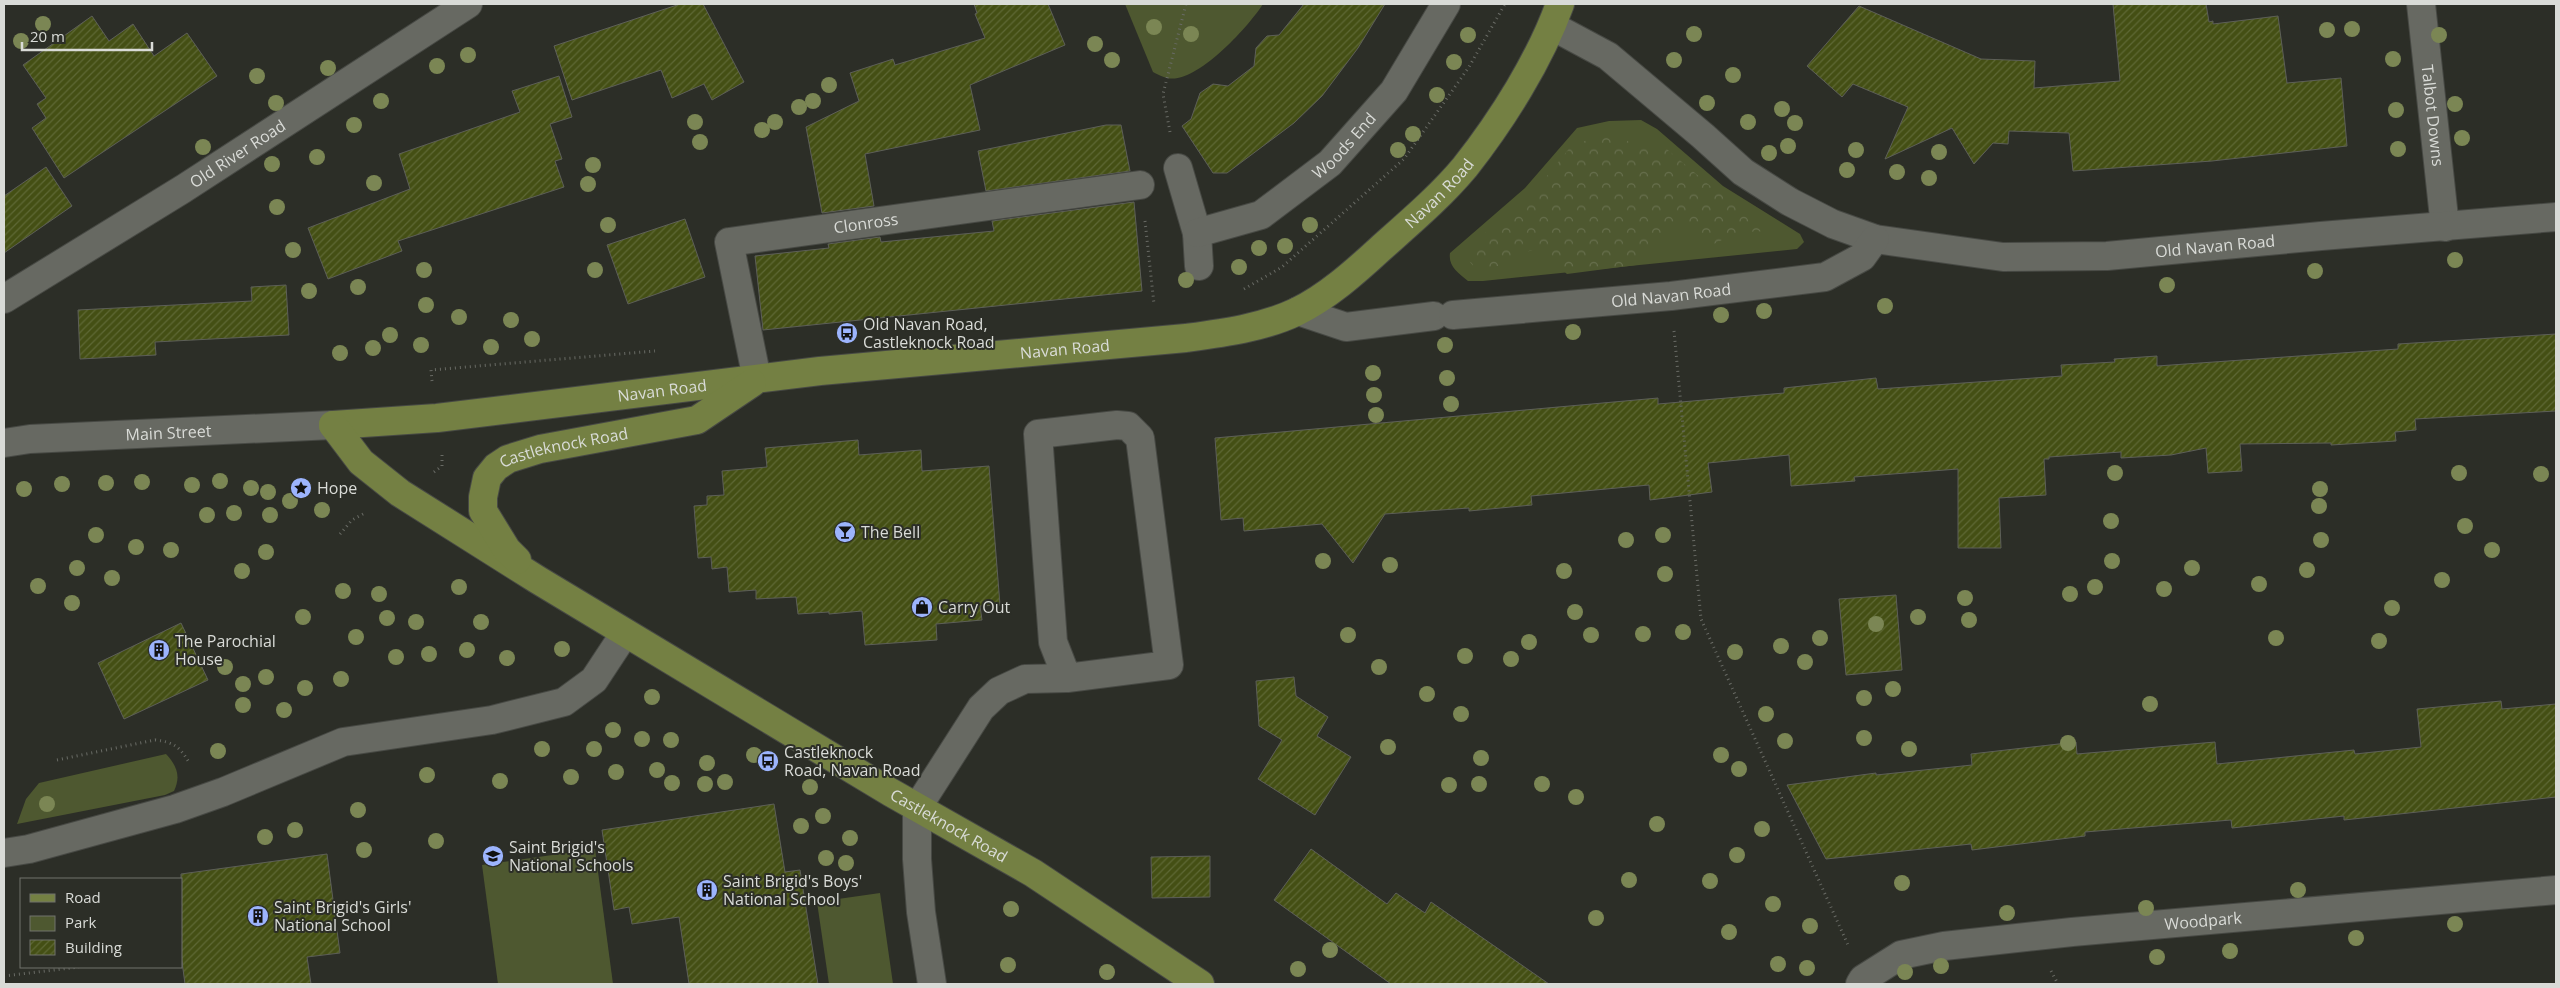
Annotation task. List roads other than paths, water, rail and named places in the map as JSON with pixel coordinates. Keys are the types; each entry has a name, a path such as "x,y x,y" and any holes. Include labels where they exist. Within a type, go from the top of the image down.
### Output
{"main road":[{"name":"Navan Road","path":"333,425 437,418 820,371 1186,338 1225,333 1276,320 1298,311 1362,266 1464,168 1512,98 1556,15"},
{"name":"Castleknock Road","path":"538,580 507,550 482,511 482,497 487,478 496,467 508,459 540,449 697,420 757,379"},
{"name":"Castleknock Road","path":"333,425 361,462 400,493 625,633 917,808 1033,873 1200,984"}],"street":[{"name":"Old River Road","path":"4,299 183,189 468,4"},
{"name":"Woods End","path":"1197,232 1261,215 1330,163 1394,91 1446,4"},
{"name":"Talbot Downs","path":"2421,4 2445,227"},
{"name":"Old Navan Road","path":"1556,15 1608,56 1743,172 1790,202 1825,220 1875,239 2003,257 2107,256 2556,217"},
{"path":"1178,168 1197,232 1199,266"},
{"name":"Clonross","path":"757,379 729,242 1140,185"},
{"name":"Old Navan Road","path":"1298,311 1338,326 1355,327 1444,316 1671,296 1825,277 1862,257 1875,239"},
{"path":"932,984 920,912 917,808 981,708 999,691 1024,679 1067,678 1169,665 1140,438 1128,426 1117,424 1038,434 1053,642 1067,678"},
{"name":"Main Street","path":"4,443 30,439 333,425"},
{"path":"4,853 29,849 130,822 211,796 343,742 492,720 564,702 594,680 625,633"},
{"name":"Woodpark","path":"1862,982 1901,955 1944,946 2072,932 2556,890"}],"place":[{"name":"Old Navan Road, Castleknock Road","path":"847,333"},
{"name":"Hope","path":"301,488"},
{"name":"The Bell","path":"845,532"},
{"name":"Carry Out","path":"922,607"},
{"name":"The Parochial House","path":"159,650"},
{"name":"Castleknock Road, Navan Road","path":"768,761"},
{"name":"Saint Brigid's National Schools","path":"493,856"},
{"name":"Saint Brigid's Boys' National School","path":"707,890"},
{"name":"Saint Brigid's Girls' National School","path":"258,916"}]}
